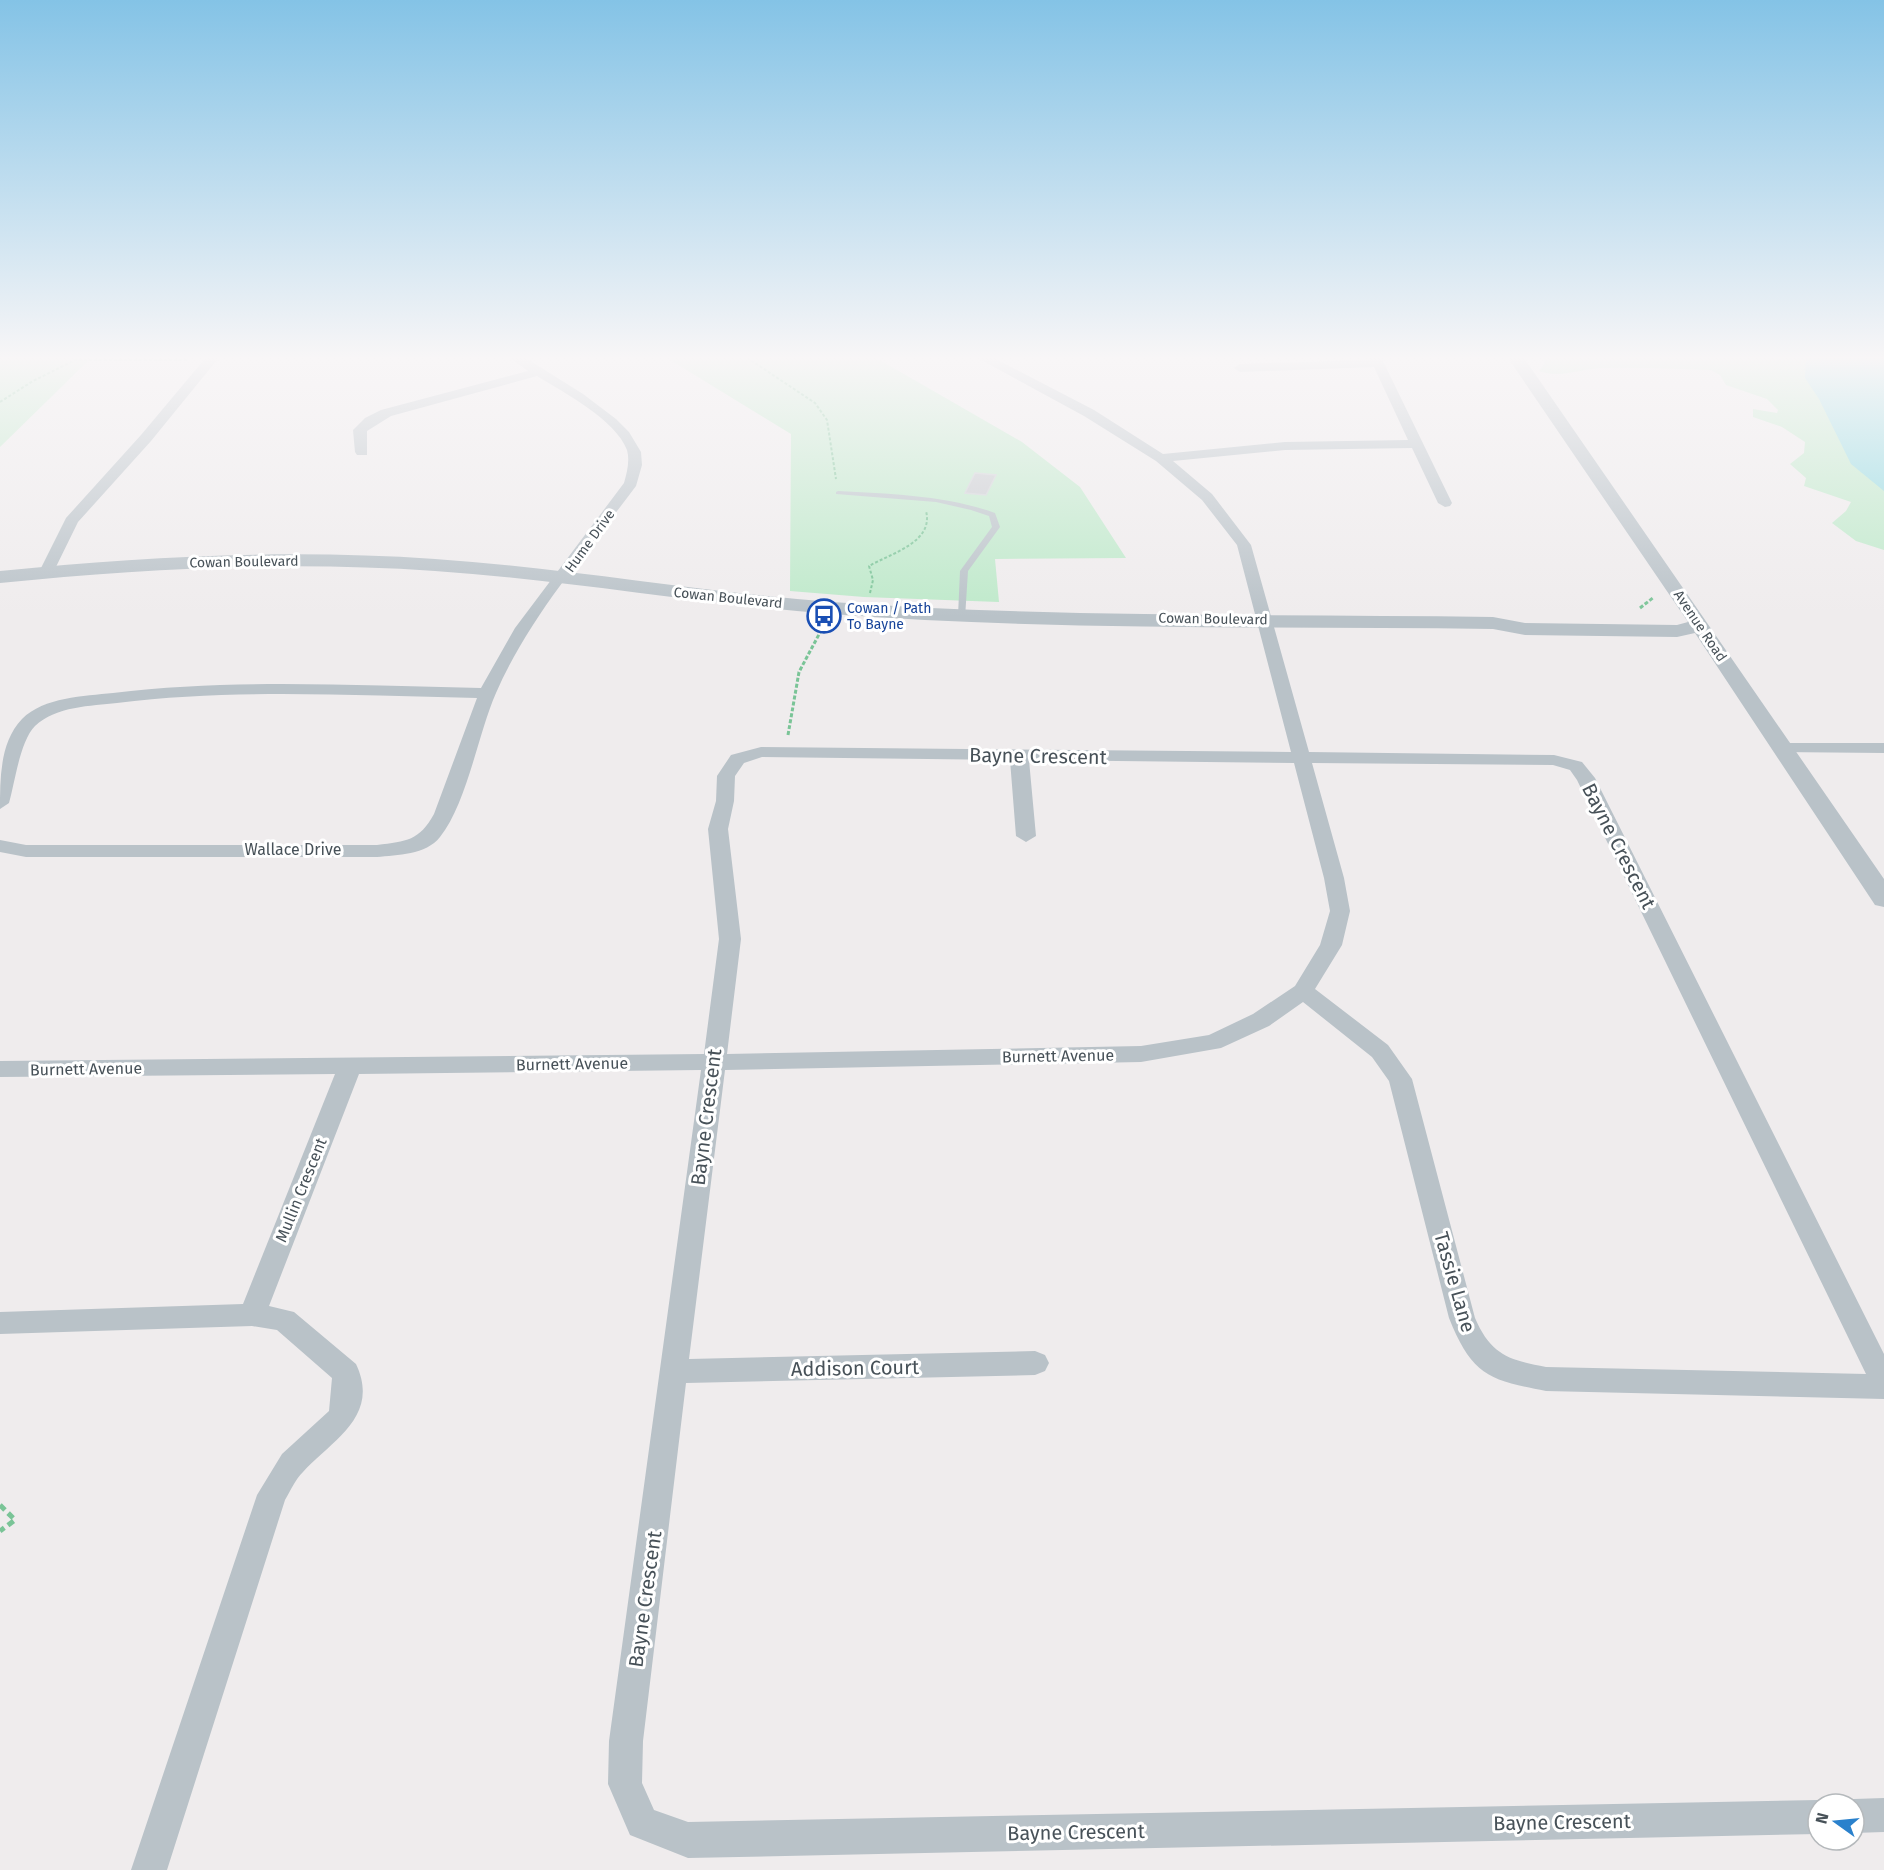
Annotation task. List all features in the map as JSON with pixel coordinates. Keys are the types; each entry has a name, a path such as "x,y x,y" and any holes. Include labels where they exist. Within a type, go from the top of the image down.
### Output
{"street":[{"path":"47,572 71,521 142,442"},
{"path":"361,442 362,452"},
{"name":"Hume Drive","path":"563,578 631,483 636,465 633,448 629,442"},
{"name":"Burnett Avenue","path":"0,1069 713,1062 1142,1054 1213,1042 1261,1020 1304,991 1331,945 1340,911 1334,878 1244,545 1207,497 1161,458 1136,442"},
{"name":"Avenue Road","path":"1574,442 1884,899"},
{"path":"1161,458 1285,446 1416,444 1445,503"},
{"name":"Cowan Boulevard","path":"0,577 47,572 252,560 340,561 435,565 741,600 962,616 1493,623 1525,629 1677,631 1701,626"},
{"name":"Wallace Drive","path":"0,846 26,852 345,849 378,851 411,847 432,835 444,814 487,693 521,631 563,578"},
{"path":"0,803 21,733 28,723 44,711 68,704 144,693 217,688 487,693"},
{"path":"1781,748 1884,748"},
{"name":"Bayne Crescent","path":"1806,1817 688,1840 642,1823 625,1784 626,1742 730,939 718,829 725,801 726,776 737,759 761,752 1554,760 1576,766 1586,778 1884,1382"},
{"path":"1019,755 1026,836"},
{"name":"Tassie Lane","path":"1304,991 1380,1051 1400,1080 1462,1318 1473,1344 1504,1371 1546,1379 1884,1387"},
{"name":"Mullin Crescent","path":"252,1315 350,1066"},
{"path":"0,1323 252,1315 284,1320 346,1374 349,1400 332,1431 292,1463 272,1495 149,1870"},
{"name":"Addison Court","path":"675,1371 1035,1363"},
{"path":"1866,1816 1884,1815"}],"lane":[{"path":"838,493 924,500 974,508 992,515 996,527 964,571 962,616"}],"path":[{"path":"830,442 838,493"},
{"path":"868,599 873,580 869,566 923,536 929,523 924,500"},
{"path":"1640,608 1654,597"},
{"path":"788,735 799,672 828,619"},
{"path":"0,1505 15,1520 0,1531"}],"green space":[{"path":"791,442 1022,442 1080,487 1126,558 995,559 999,602 864,597 790,591"},
{"path":"1805,442 1884,442 1884,550 1856,541 1832,523 1846,511 1851,502 1804,486 1806,478 1790,464 1804,453"}],"water":[{"path":"1840,442 1884,442 1884,491 1851,464"}],"building":[{"path":"975,473 996,475 986,495 965,493"}],"place":[{"name":"Cowan / Path To Bayne","path":"824,616"}]}
